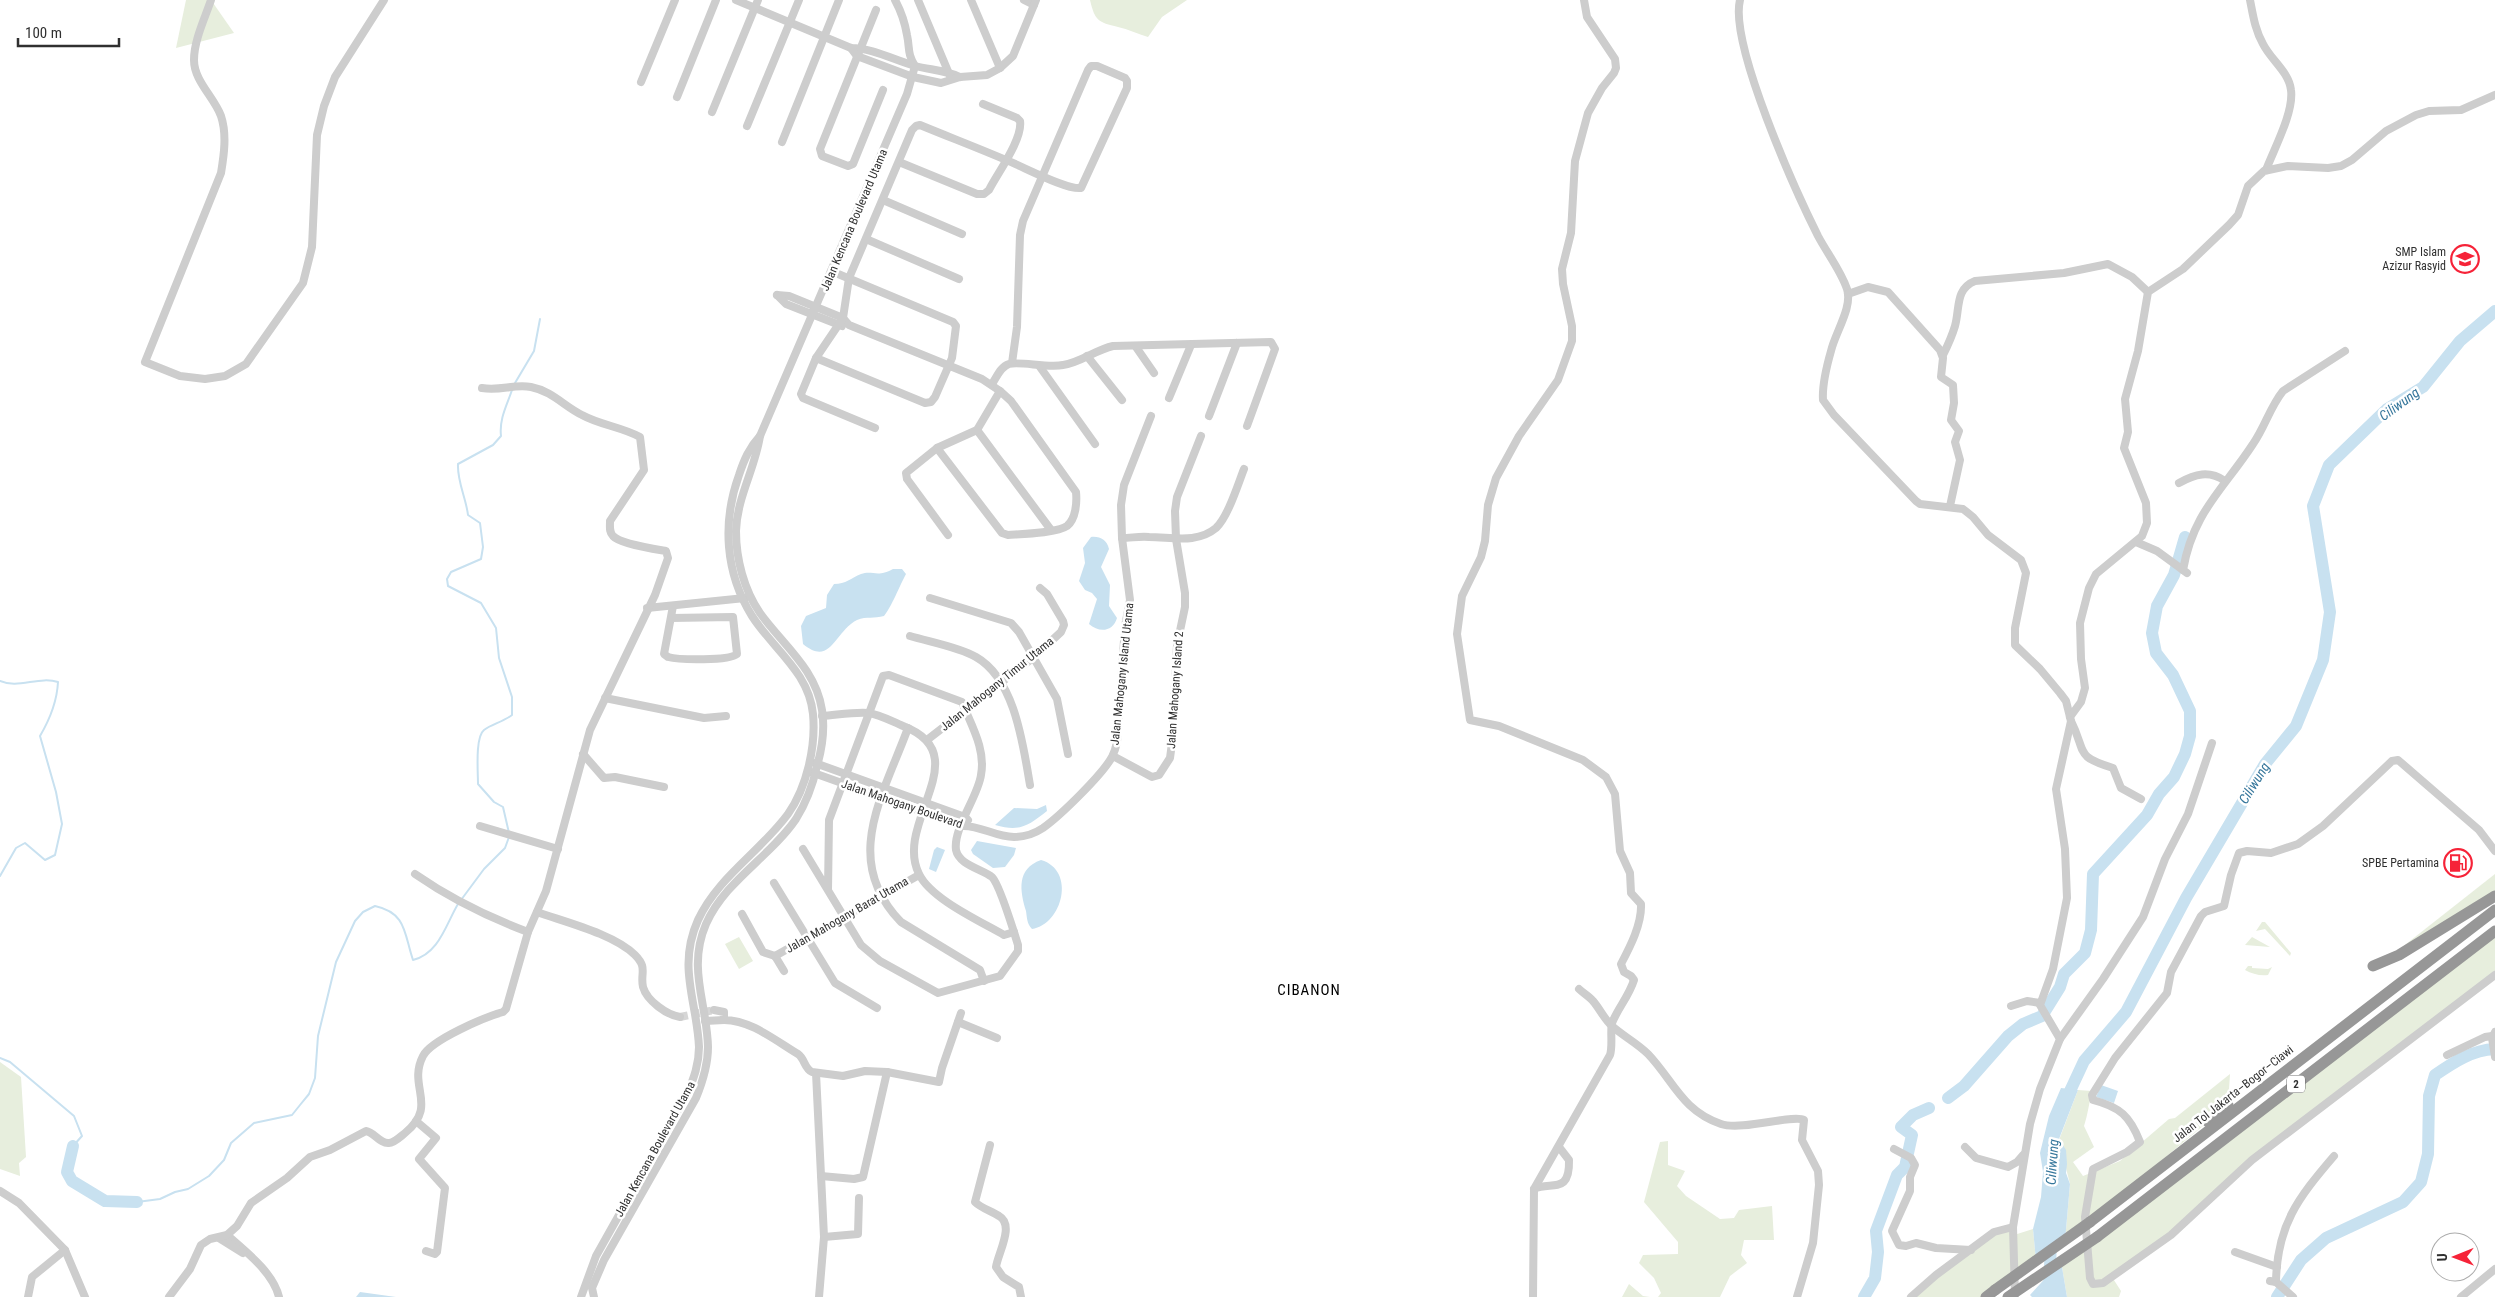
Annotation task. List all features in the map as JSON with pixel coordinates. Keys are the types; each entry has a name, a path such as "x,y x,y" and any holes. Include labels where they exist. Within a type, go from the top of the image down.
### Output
{"highway":[{"path":"2373,966 2400,954 2495,896"},
{"name":"Jalan Tol Jakarta–Bogor–Ciawi","path":"1990,1294 2090,1222 2495,910"},
{"name":"2","path":"2008,1297 2097,1237 2495,931"},
{"path":"2140,1183 2149,1173 2228,1105"}],"street":[{"path":"211,0 199,34 194,60 198,75 221,116 225,149 221,173 145,362 180,376 205,379 225,376 246,364 303,283 312,247 317,135 324,106 335,77 384,0"},
{"path":"641,82 674,0"},
{"path":"676,97 716,0"},
{"path":"736,0 756,4 790,22 851,48 860,48 915,66 950,72 960,77"},
{"path":"747,126 799,0"},
{"path":"782,142 839,0"},
{"name":"Jalan Kencana Boulevard Utama","path":"592,1288 604,1260 696,1098 707,1066 708,1047 697,974 700,943 705,926 722,896 796,819 806,801 818,764 823,734 818,692 810,675 760,612 750,595 738,553 737,514 741,494 758,450 760,436 815,311 913,77 915,66 908,55 908,36 896,0"},
{"path":"918,0 950,72 951,82"},
{"path":"971,0 1000,68"},
{"path":"851,48 857,56 913,77 941,83 951,82 960,77 987,75 1000,68 1013,56 1035,3 1024,0"},
{"path":"1534,1297 1534,1189 1610,1055 1613,1040 1611,1025 1630,994 1634,980 1624,972 1621,964 1630,948 1642,908 1640,902 1630,893 1630,873 1621,855 1615,794 1606,777 1583,760 1499,726 1470,720 1457,634 1462,596 1481,558 1492,487 1519,436 1558,380 1572,341 1572,326 1562,277 1571,233 1574,161 1588,113 1602,88 1614,73 1617,64 1616,59 1587,17 1584,0"},
{"path":"1740,0 1738,8 1742,36 1758,94 1797,191 1848,294 1828,364 1823,394 1826,406 1916,501 1920,504 1950,506 1966,510 1988,535 2015,554 2025,566 2026,572 2015,628 2014,646 2040,669 2066,701 2081,752 2089,760 2113,768 2121,788 2141,799"},
{"path":"2060,1039 2047,1019 2041,1005 2052,969 2067,898 2065,849 2056,788 2071,719 2081,702 2085,688 2081,660 2080,623 2089,588 2096,574 2136,542 2145,530 2148,510 2124,448 2128,432 2125,399 2138,351 2148,292 2183,269 2227,228 2238,215 2248,186 2266,170 2287,114 2291,92 2285,74 2260,39 2250,0"},
{"path":"712,112 756,4"},
{"path":"876,10 820,153 822,156 848,166 853,164 883,90"},
{"path":"875,428 803,398 801,394 816,358 843,318 849,278 898,162 916,126 920,125 1043,175 1075,189 1084,185 1127,88 1125,78 1097,66 1091,66 1043,175 1023,221 1020,234 1017,327 1012,363"},
{"path":"2266,170 2288,166 2328,168 2341,166 2352,160 2386,131 2420,113 2458,110 2495,95"},
{"path":"898,162 977,194 984,194 989,190 1006,160 1021,127 1020,121 983,104"},
{"path":"883,200 962,234"},
{"path":"866,240 959,279"},
{"path":"1950,506 1960,460 1955,442 1960,431 1950,420 1954,390 1953,385 1941,377 1942,355 1954,330 1961,291 1968,284 1975,281 2064,273 2108,264 2132,276 2148,292"},
{"path":"816,358 925,403 931,402 935,398 952,358 956,326 953,322 831,270"},
{"path":"1848,294 1868,287 1888,292 1936,344 1942,355"},
{"path":"815,311 843,318 849,325 992,384 1000,390 1011,401 1076,492 1077,502 1072,520 1067,526 1051,530 1008,535 1002,533 937,448"},
{"path":"815,311 839,326 849,325"},
{"path":"992,384 1002,368 1012,363 1040,367 1064,365 1113,346 1136,347 1271,342 1274,344 1275,349 1247,426"},
{"path":"1208,416 1237,343"},
{"path":"1169,398 1191,345"},
{"path":"1136,347 1154,373"},
{"path":"2136,542 2156,551 2182,569 2195,526 2222,479 2253,445 2283,391 2345,351"},
{"path":"1088,356 1122,400"},
{"path":"1040,367 1095,444"},
{"path":"169,1297 190,1269 201,1245 227,1235 237,1226 251,1203 271,1190 310,1158 366,1131 386,1143 391,1143 416,1121 423,1106 417,1078 424,1055 433,1046 471,1024 503,1012 506,1008 528,932 546,891 590,730 655,595 668,554 618,540 611,535 609,529 610,521 644,470 640,438 582,415 558,398 535,388 515,386 505,390 482,388"},
{"path":"948,535 907,479 906,473 937,448 977,430 1000,390"},
{"name":"Jalan Mahogany Island Utama","path":"973,825 1001,836 1014,837 1027,836 1041,830 1104,769 1113,756 1117,742 1125,626 1130,600 1122,538 1124,485 1151,416"},
{"path":"977,430 1051,530"},
{"name":"Jalan Kencana Boulevard Utama","path":"581,1297 596,1256 688,1094 694,1079 699,1047 688,975 691,941 697,923 715,890 788,814 798,797 807,771 814,733 813,712 809,695 792,665 752,617 742,599 734,578 729,554 728,513 732,492 750,447 760,436"},
{"name":"Jalan Mahogany Island 2","path":"1113,756 1152,777 1159,775 1170,758 1177,645 1185,600 1176,539 1177,497 1201,436"},
{"path":"1122,538 1148,536 1191,539 1217,528 1224,518 1244,469"},
{"path":"2179,483 2201,474 2222,479"},
{"name":"Jalan Mahogany Timur Utama","path":"927,740 1034,657 1061,632 1064,626 1048,594 1040,588"},
{"path":"648,608 742,599 750,595"},
{"path":"930,598 1012,623 1034,657 1057,699 1068,754"},
{"path":"671,618 733,617 737,654 728,657 683,660 668,658 664,654 673,606"},
{"path":"910,636 975,656 992,670 1018,718 1030,785"},
{"path":"803,849 861,945 869,953 938,993 1000,976 1018,950 1014,932 993,878 962,860 956,852 956,843 982,772 978,736 962,702 889,675 883,676 829,820 828,890"},
{"path":"605,698 704,718 726,716"},
{"path":"822,716 869,713 908,728 927,740 934,754 936,770 914,834 913,848 919,875 928,887 944,899 1004,935 1014,932"},
{"path":"908,728 872,825 870,868 873,880 894,915 901,922 980,970 984,980"},
{"path":"2015,1297 2013,1227 2030,1124 2040,1089 2060,1039 2104,979 2143,918 2165,859 2188,814 2212,743"},
{"path":"583,754 604,778 615,777 664,787"},
{"path":"2495,851 2479,830 2445,802 2408,766 2395,760 2316,832 2298,844 2271,853 2242,851 2239,853 2231,874 2224,906 2210,909 2201,916 2171,972 2167,993 2116,1058 2092,1095 2093,1100 2108,1104 2127,1116 2140,1142 2127,1152 2093,1169 2085,1217 2090,1278 2093,1284 2103,1283 2171,1235 2252,1160 2495,975"},
{"name":"Jalan Mahogany Boulevard","path":"809,761 965,817 973,825"},
{"name":"Jalan Mahogany Boulevard","path":"807,771 962,826 973,825"},
{"path":"480,826 558,849"},
{"path":"415,874 484,915 528,932"},
{"name":"Jalan Mahogany Barat Utama","path":"775,956 919,875"},
{"path":"774,883 835,983 877,1008"},
{"path":"537,912 612,940 632,952 644,968 645,990 662,1010 670,1015 680,1017"},
{"path":"742,914 763,952 775,956 784,971"},
{"path":"1579,989 1593,1001 1611,1025 1648,1055 1677,1094 1709,1118 1722,1124 1738,1126 1767,1124 1798,1118 1804,1120 1802,1140 1818,1171 1819,1185 1813,1243 1797,1297"},
{"path":"2011,1006 2027,1001 2041,1005"},
{"path":"714,1010 722,1011 724,1020"},
{"path":"704,1021 735,1021 762,1032 790,1052 798,1055 808,1070 816,1073 843,1076 865,1071 887,1072 940,1082 942,1068 961,1012"},
{"path":"958,1022 996,1038"},
{"path":"2447,1055 2485,1037 2493,1036 2494,1054"},
{"path":"821,1176 854,1179 863,1177 887,1072"},
{"path":"816,1073 824,1237 819,1297"},
{"path":"416,1121 436,1138 420,1160 445,1188 438,1252 435,1254 426,1251"},
{"path":"990,1145 975,1202 1001,1217 1004,1222 1005,1236 996,1268 1003,1277 1019,1287 1021,1297"},
{"path":"1534,1189 1557,1186 1564,1181 1569,1160 1559,1147"},
{"path":"1965,1147 1976,1158 2008,1167 2025,1153"},
{"path":"1894,1149 1908,1156 1915,1165 1910,1177 1910,1191 1892,1231 1899,1245 1906,1246 1916,1243 1936,1248 1971,1250"},
{"path":"2292,1296 2275,1284 2285,1224 2301,1196 2334,1156"},
{"path":"0,1191 19,1203 65,1250 85,1297"},
{"path":"824,1237 858,1234 859,1198"},
{"path":"1911,1297 1936,1275 1994,1232 2013,1227"},
{"path":"227,1235 257,1262 277,1290 279,1297"},
{"path":"218,1238 257,1262"},
{"path":"28,1297 32,1278 65,1250"},
{"path":"2235,1252 2277,1267"},
{"path":"2461,1297 2495,1269"},
{"path":"584,1285 592,1288 594,1297"}],"green space":[{"path":"186,0 211,0 234,33 176,48"},
{"path":"1090,0 1187,0 1162,17 1148,37 1098,20"},
{"path":"2495,874 2495,897 2401,948"},
{"path":"2262,922 2265,922 2291,953 2290,956 2265,929 2256,931"},
{"path":"2495,931 2495,974 2253,1160 2170,1236 2112,1277 2121,1291 2119,1297 2067,1297 2061,1261"},
{"path":"739,937 753,961 739,969 725,944"},
{"path":"2252,937 2270,947 2245,945"},
{"path":"2248,966 2268,969 2272,967 2268,975 2262,975 2253,974 2245,970"},
{"path":"0,1062 21,1077 26,1157 19,1163 20,1176 0,1169"},
{"path":"2230,1074 2228,1105 2065,1241 2070,1184 2059,1140 2078,1090 2092,1091 2084,1126 2094,1147 2073,1162 2083,1176 2120,1161 2169,1119 2175,1118"},
{"path":"1668,1141 1668,1165 1685,1171 1677,1186 1686,1196 1720,1219 1734,1218 1739,1210 1772,1206 1774,1240 1744,1240 1741,1255 1747,1263 1730,1276 1720,1297 1658,1297 1661,1293 1654,1278 1639,1263 1643,1255 1678,1254 1678,1242 1644,1202 1660,1142"},
{"path":"2008,1228 2014,1235 2033,1229 2036,1261 1986,1297 1911,1297 1982,1242"},
{"path":"1629,1284 1643,1296 1650,1297 1622,1297"}],"water":[{"path":"1091,537 1103,539 1109,549 1101,567 1110,585 1109,606 1117,618 1112,626 1105,630 1097,629 1089,624 1097,599 1092,593 1085,590 1079,581 1085,563 1083,548"},
{"path":"893,569 902,569 906,574 884,616 857,620 849,625 826,650 820,652 812,650 803,644 801,626 806,616 826,608 827,595 834,584 845,582 861,574 883,573"},
{"path":"1046,805 1047,811 1029,824 1017,828 995,825 1014,808 1037,809"},
{"path":"977,841 1016,848 1014,855 1005,867 993,868 973,854 971,850"},
{"path":"937,847 945,850 936,872 929,869 934,850"},
{"path":"1041,860 1052,866 1059,874 1062,885 1061,896 1058,908 1051,918 1043,925 1032,929 1029,925 1022,896 1022,881 1027,869"},
{"path":"2101,1085 2118,1091 2114,1103 2096,1097"},
{"path":"2061,1088 2078,1090 2059,1139 2066,1150 2066,1173 2070,1184 2065,1241 2036,1261 2033,1229 2041,1197 2043,1172 2040,1153 2049,1116"},
{"path":"2061,1261 2067,1297 2032,1297 2030,1295"},
{"path":"360,1292 396,1297 356,1297"}],"waterway":[{"name":"Ciliwung","path":"2064,1104 2084,1061 2126,1012 2186,898 2265,764 2296,726 2323,660 2330,612 2313,506 2329,465 2387,409 2423,387 2460,341 2495,311"},
{"path":"515,383 534,351 540,319"},
{"path":"509,833 503,807 494,802 478,784 478,755 481,734 487,728 512,715 512,697 499,658 496,628 481,603 448,586 447,579 451,572 481,559 483,547 480,523 468,515 459,477 458,464 493,445 501,436 502,418 512,390"},
{"path":"1948,1098 1964,1086 2008,1036 2023,1024 2042,1016 2060,987 2064,974 2085,953 2091,930 2093,874 2147,815 2159,794 2174,777 2185,754 2190,736 2190,711 2173,675 2156,653 2152,633 2157,606 2174,575 2185,537"},
{"path":"0,681 14,684 43,680 58,682 52,710 40,736 56,792 62,824 55,855 45,860 25,843 16,848 0,876"},
{"path":"461,900 484,869 505,848 509,837"},
{"path":"137,1202 160,1199 175,1192 188,1189 209,1176 224,1160 231,1143 254,1123 292,1115 309,1094 315,1078 318,1036 336,962 355,921 363,912 375,906 385,909 399,919 403,926 413,960 422,957 436,945 458,904"},
{"path":"2277,1297 2301,1260 2326,1238 2403,1202 2421,1182 2428,1154 2429,1096 2435,1075 2456,1061 2471,1054 2495,1049"},
{"path":"0,1058 10,1062 74,1116 82,1136 73,1146"},
{"path":"1864,1297 1875,1278 1878,1252 1876,1231 1897,1175 1905,1167 1912,1135 1901,1127 1913,1115 1929,1108"},
{"path":"73,1146 67,1172 72,1181 105,1201 137,1202"},
{"name":"Ciliwung","path":"2049,1297 2051,1240"}],"tunnel":[{"path":"680,1017 714,1010"}],"place":[{"name":"SMP Islam Azizur Rasyid","path":"2465,259"},
{"name":"SPBE Pertamina","path":"2458,863"}],"district":[{"name":"CIBANON","path":"1309,990"}]}
